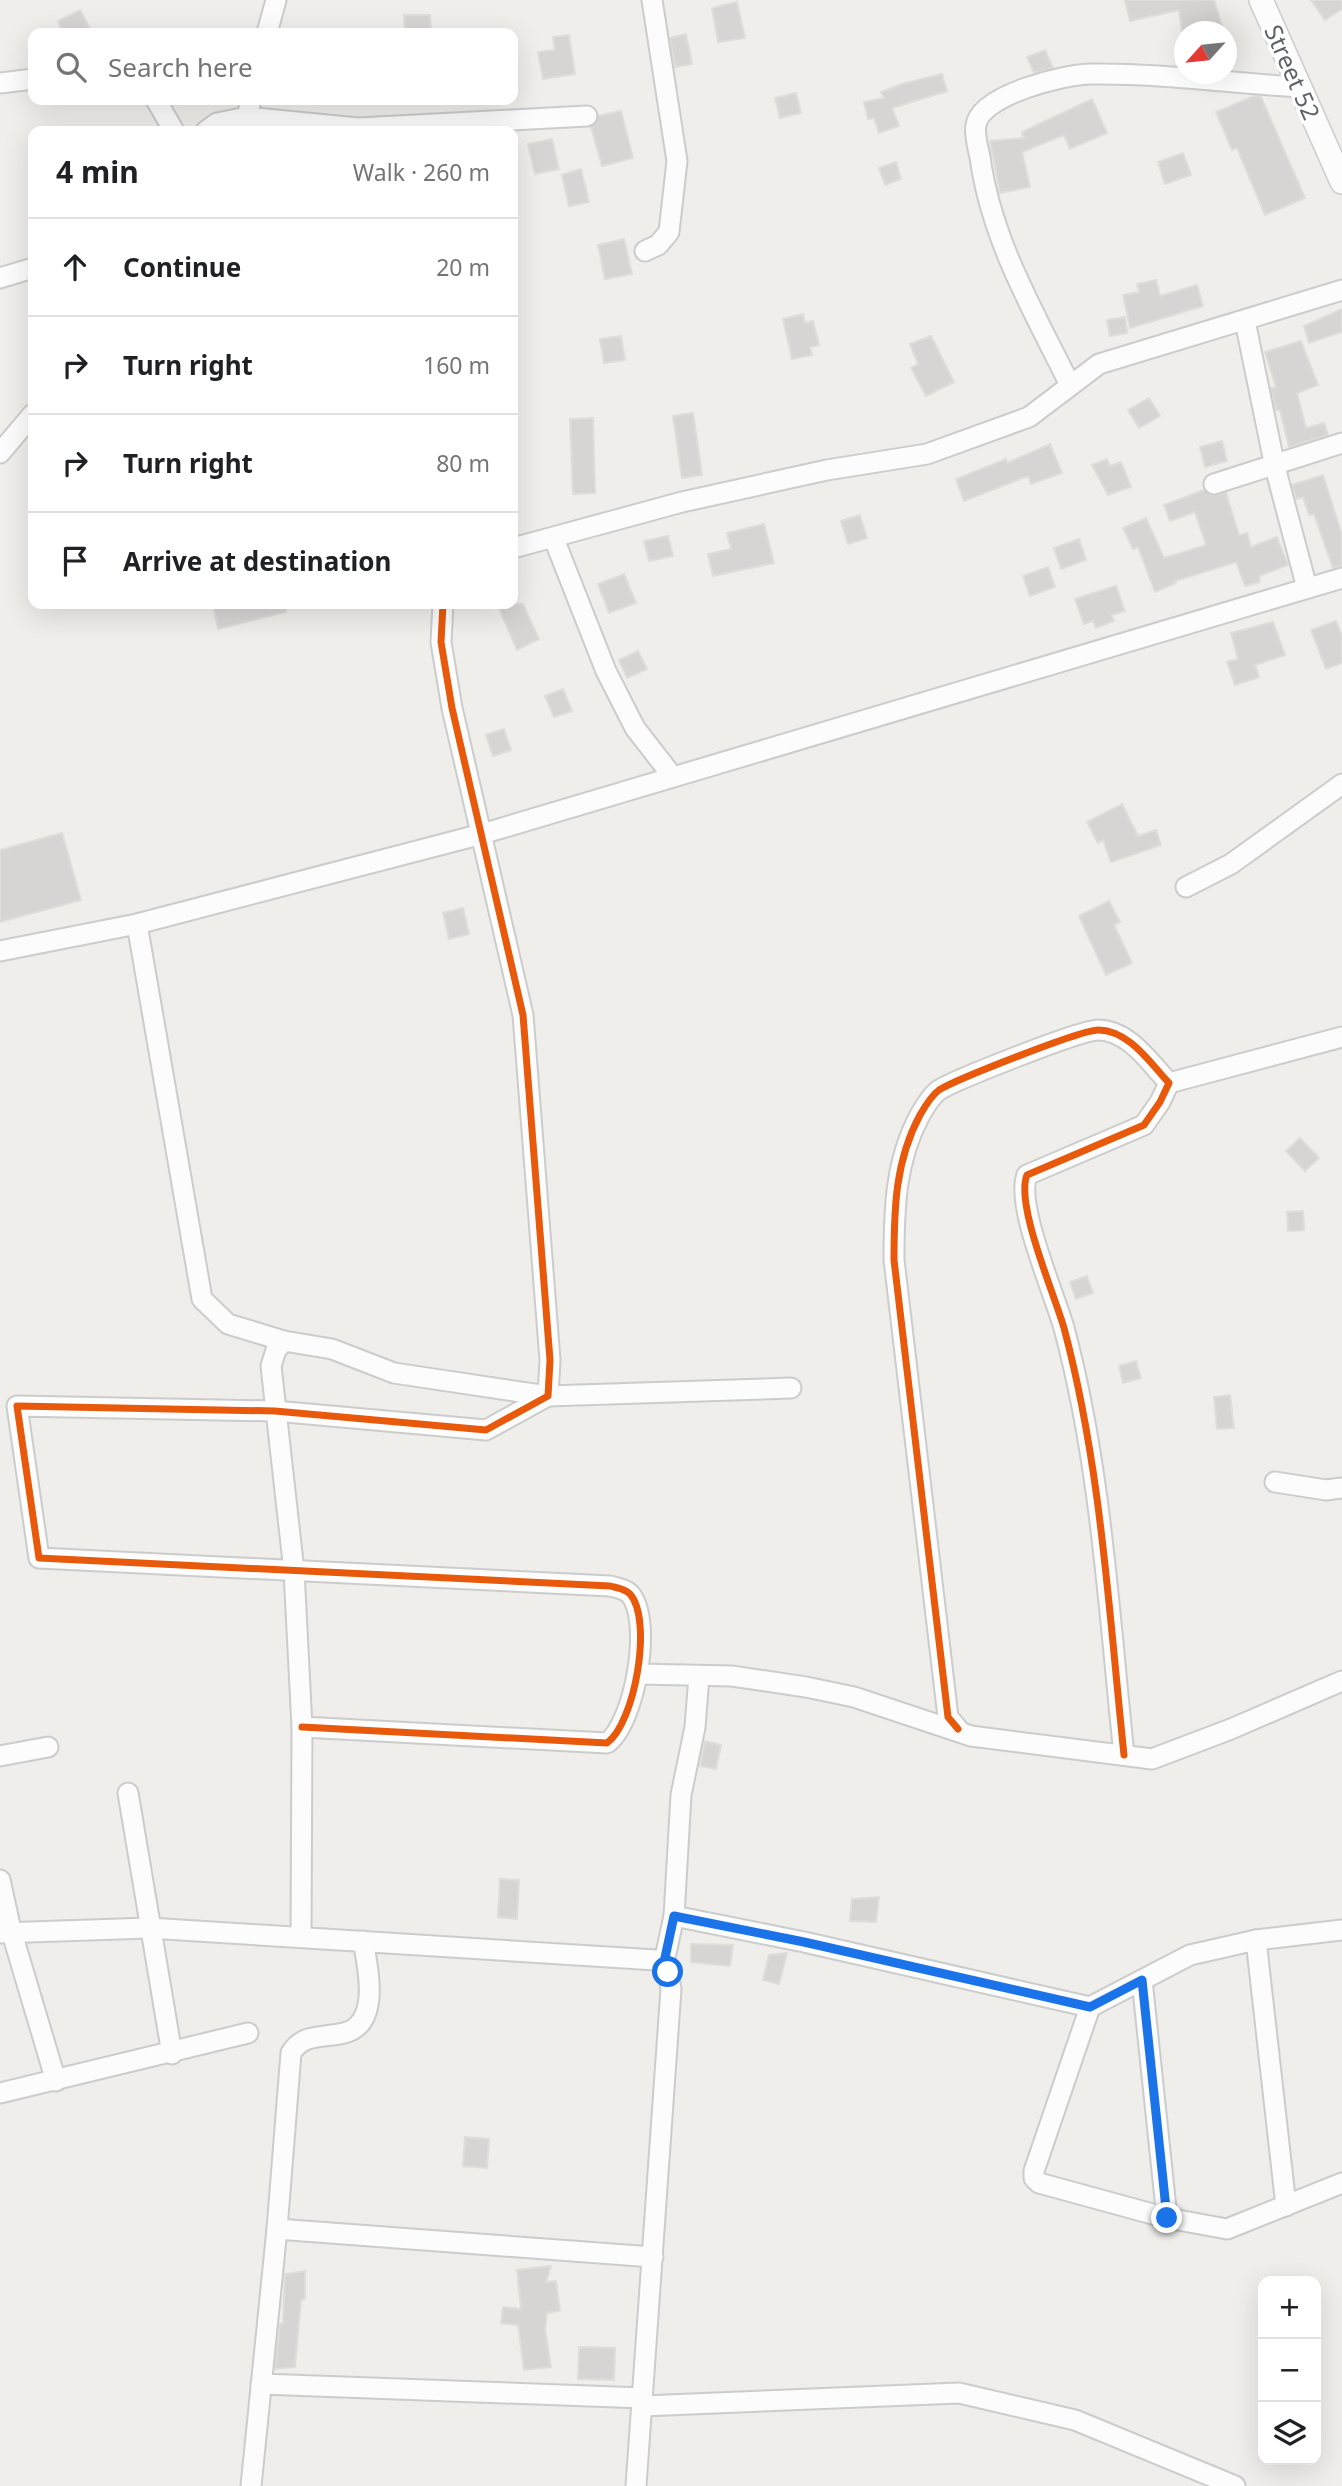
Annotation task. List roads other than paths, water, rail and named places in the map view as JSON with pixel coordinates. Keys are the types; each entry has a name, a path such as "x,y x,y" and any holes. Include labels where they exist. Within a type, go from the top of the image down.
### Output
{"street":[{"path":"269,28 276,0"},
{"path":"645,251 658,245 669,232 677,161 652,0"},
{"name":"Street 52","path":"1261,0 1298,87 1341,176"},
{"path":"1069,383 995,227 983,180 977,140 976,125 980,115 999,98 1090,74 1298,87"},
{"path":"0,83 28,80"},
{"path":"159,105 171,126"},
{"path":"213,126 249,108 342,126"},
{"path":"411,126 587,116"},
{"path":"0,278 28,270"},
{"path":"518,547 682,502 827,470 927,454 1028,417 1069,383 1099,364 1342,290"},
{"path":"1245,321 1275,467 1307,588"},
{"path":"0,453 28,420"},
{"path":"1213,484 1275,467 1342,443"},
{"path":"554,539 606,671 635,727 673,776"},
{"path":"0,951 137,924 482,834 1342,578"},
{"path":"443,609 441,642 452,708 523,1015 550,1360 548,1396"},
{"path":"1186,887 1231,864 1342,785"},
{"path":"137,924 202,1299 228,1324 284,1341 331,1349 394,1373 548,1396 791,1388"},
{"path":"958,1730 948,1717 894,1260 894,1189 909,1141 920,1114 938,1091 1053,1043 1098,1030 1118,1034 1135,1047 1169,1083"},
{"path":"1169,1083 1342,1038"},
{"path":"1124,1755 1101,1539 1085,1431 1064,1329 1026,1208 1022,1185 1027,1175 1144,1125 1169,1083"},
{"path":"284,1341 276,1350 271,1366 294,1570 302,1727 301,1937"},
{"path":"302,1727 607,1742 615,1737 629,1710 638,1674 637,1612 631,1595 623,1589 38,1558 17,1406 275,1410 486,1430 548,1396"},
{"path":"1276,1482 1326,1490 1342,1488"},
{"path":"638,1674 732,1676 854,1697 971,1736 1152,1759 1342,1681"},
{"path":"663,1967 674,1916 681,1795 695,1727 699,1676"},
{"path":"0,1756 48,1747"},
{"path":"128,1793 172,2054"},
{"path":"0,1880 5,1931 56,2081"},
{"path":"674,1916 804,1942 1090,2007 1190,1955 1256,1940 1342,1930"},
{"path":"5,1931 149,1928 656,1960 668,1972 671,1989 636,2486"},
{"path":"1256,1940 1286,2206"},
{"path":"251,2486 277,2229 291,2053 296,2045 305,2040 350,2031 364,2017 369,1987 363,1941"},
{"path":"1142,1980 1167,2218"},
{"path":"1090,2007 1034,2171 1034,2178 1039,2183 1167,2218 1227,2230 1342,2183"},
{"path":"0,2093 248,2034"},
{"path":"277,2229 653,2257"},
{"path":"261,2384 643,2402 958,2393 1075,2420 1235,2486"}]}
